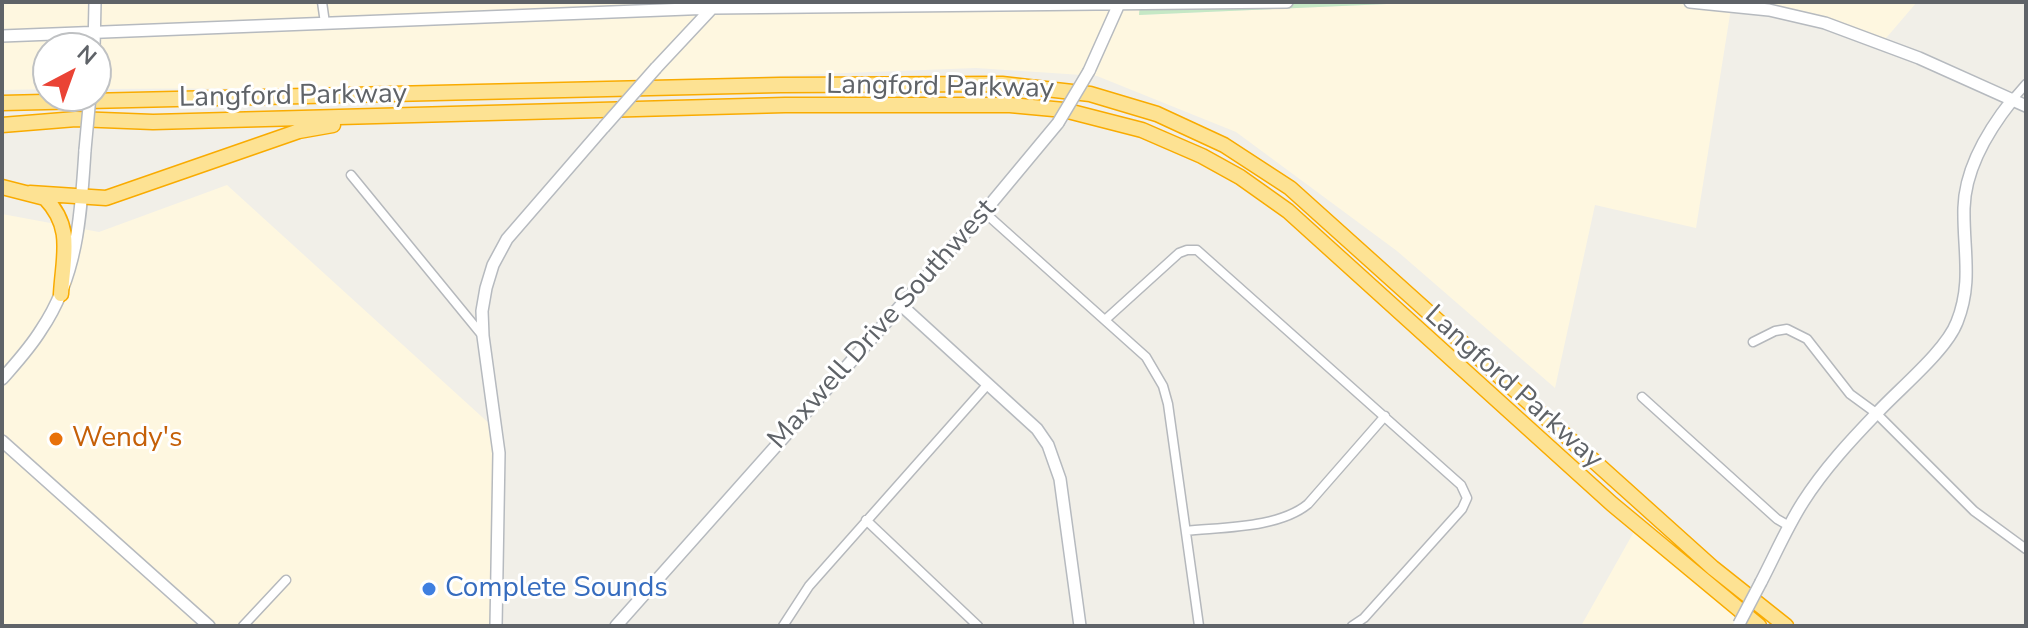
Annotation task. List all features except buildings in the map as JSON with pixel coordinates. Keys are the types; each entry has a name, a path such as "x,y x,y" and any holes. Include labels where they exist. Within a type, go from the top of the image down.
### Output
{"highway":[{"name":"Langford Parkway","path":"2,103 764,85 1002,84 1072,91 1137,107 1214,139 1290,188 1713,568 1786,626"},
{"name":"Langford Parkway","path":"2,125 76,119 153,122 965,103 1064,110 1142,130 1175,142 1215,163 1288,211 1612,504 1759,626"},
{"path":"30,193 106,198 299,131 385,117"},
{"path":"2,187 45,198 63,223 66,239 61,294"}],"street":[{"path":"95,2 95,32"},
{"path":"322,2 325,23"},
{"path":"112,32 716,5 1287,2"},
{"path":"1693,2 1769,10 1825,23 1919,58 2026,106"},
{"name":"Maxwell Drive Southwest","path":"616,626 984,212 1058,123 1089,71 1119,3"},
{"path":"496,626 499,449 483,336 482,311 486,288 507,239 656,68 716,5"},
{"path":"2,36 32,35"},
{"path":"1738,625 1789,526 1821,476 1944,343 1957,324 1967,276 1964,209 1967,182 1977,156 2026,84"},
{"path":"2,379 42,329 61,294 78,237 89,112"},
{"path":"351,175 483,336"},
{"path":"984,212 1146,357 1163,386 1199,626"},
{"path":"1105,320 1179,253 1197,250 1461,485 1467,498 1462,509 1364,618 1352,626"},
{"path":"901,305 1037,429 1056,461 1080,626"},
{"path":"1753,342 1775,331 1787,329 1798,332 1850,394 1876,413 1974,511 2026,549"},
{"path":"783,626 809,586 988,384"},
{"path":"1642,397 1777,519 1789,526"},
{"path":"1186,531 1281,519 1296,513 1308,504 1385,416"},
{"path":"2,441 209,626"},
{"path":"866,520 978,626"},
{"path":"243,626 286,580"}],"shaded area":[{"path":"2,2 1140,2 1140,15 1432,2 1732,2 1696,228 1595,205 1555,388 1397,251 1236,132 1097,76 976,68 482,87 112,89 112,32 32,32 32,89 2,90"},
{"path":"1737,2 1917,2 1881,44"},
{"path":"227,185 492,426 499,626 2,626 2,214 99,232"},
{"path":"1636,528 1743,622 1741,626 1581,626"}],"green space":[{"path":"1140,2 1432,2 1139,15"}],"place":[{"name":"Wendy's","path":"56,439"},
{"name":"Complete Sounds","path":"429,589"}]}
